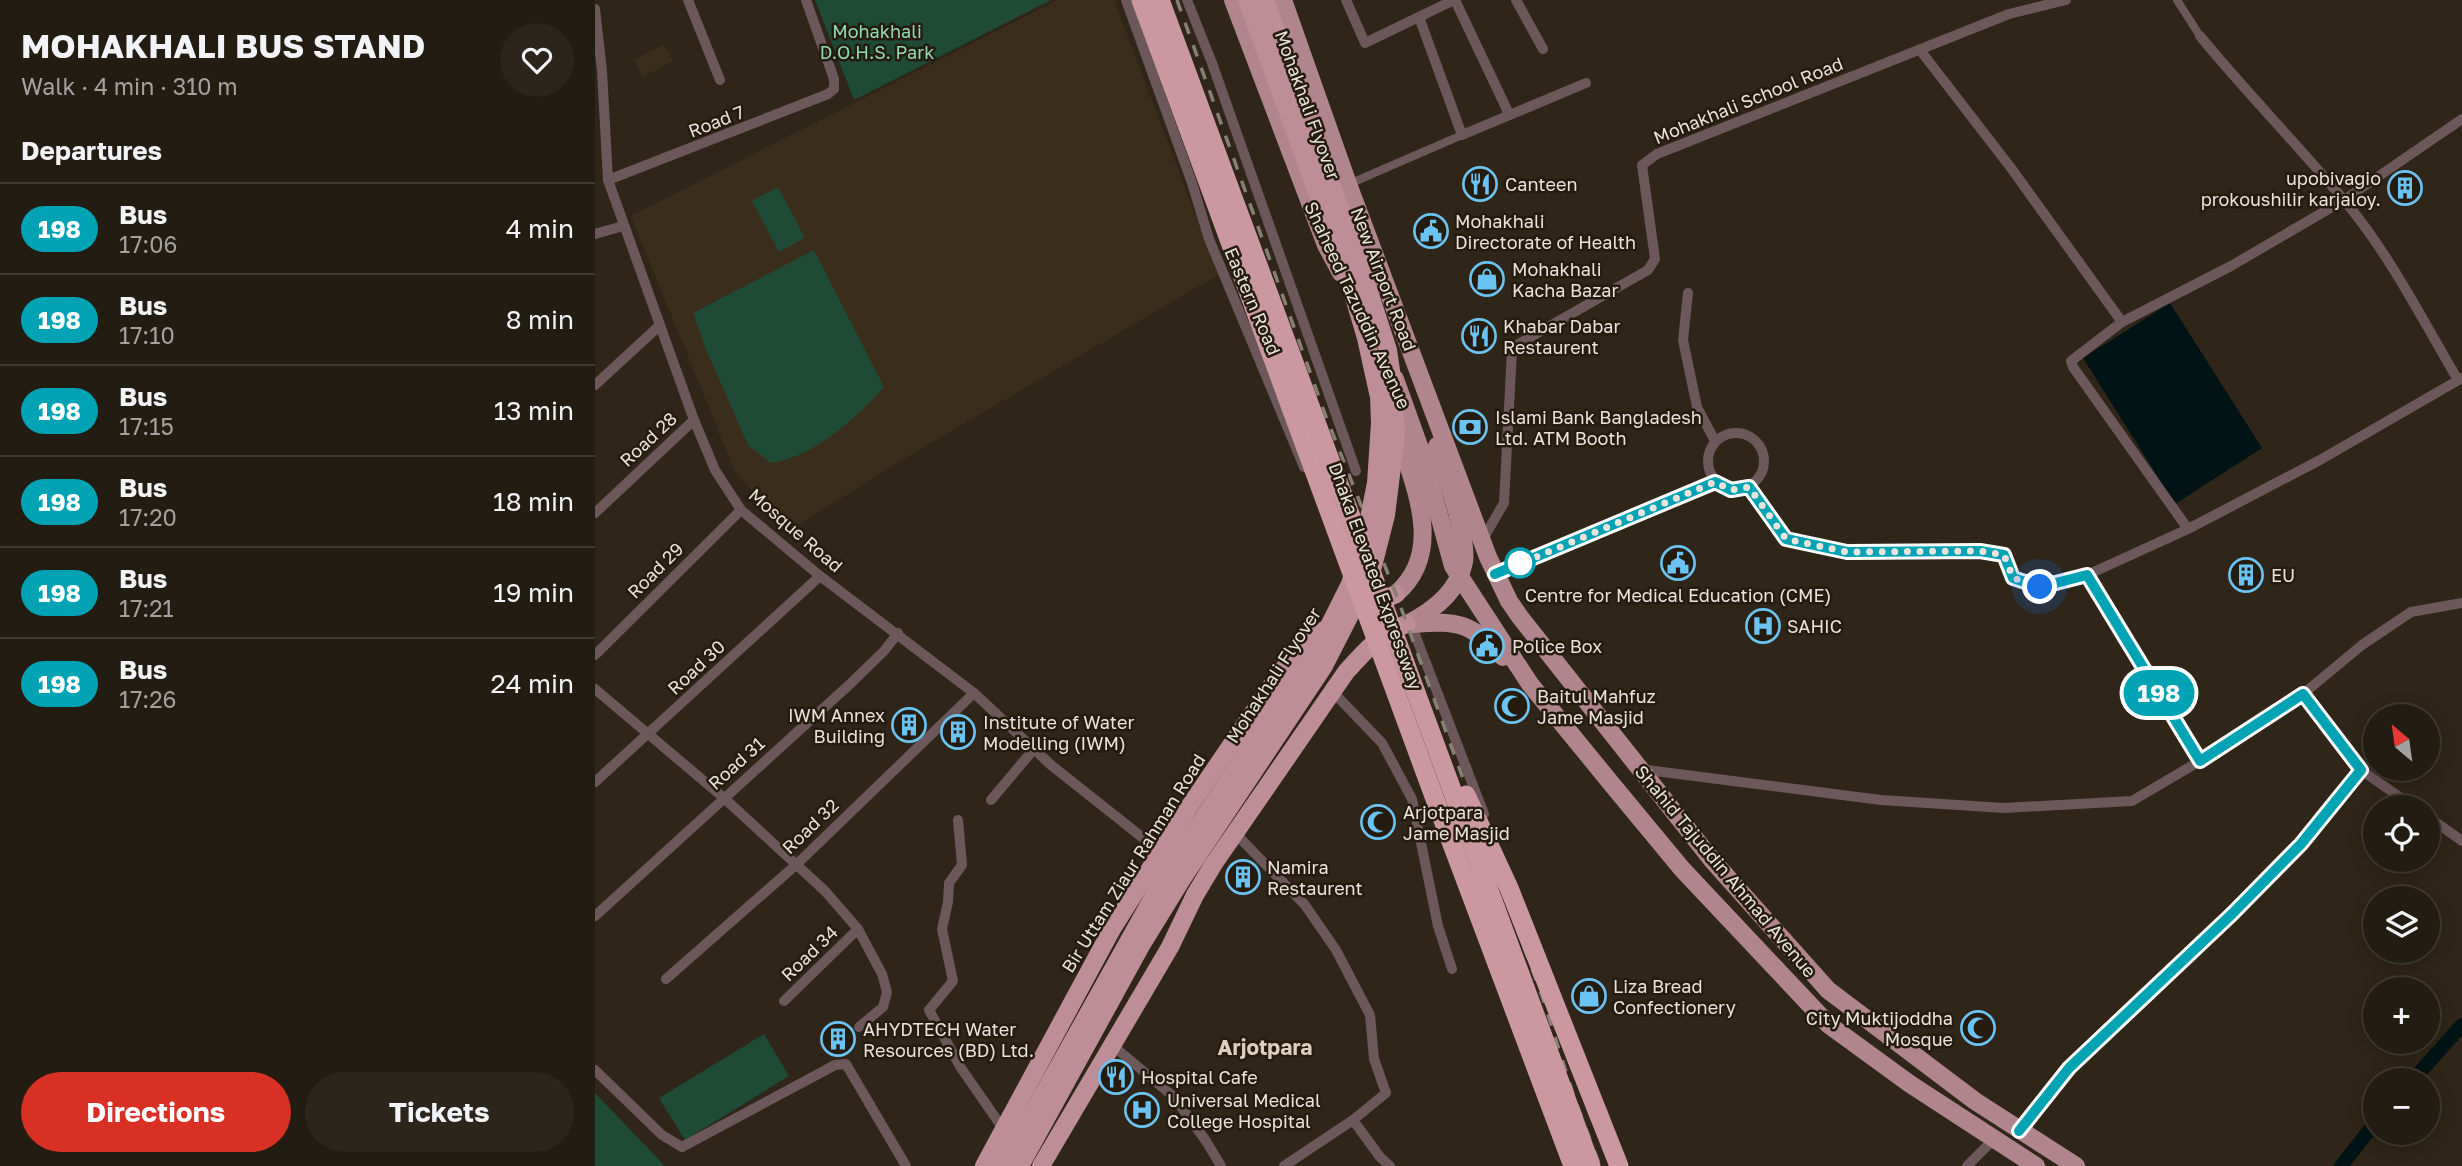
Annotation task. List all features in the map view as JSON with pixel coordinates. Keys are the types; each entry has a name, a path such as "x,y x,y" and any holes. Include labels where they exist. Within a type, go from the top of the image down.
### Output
{"highway":[{"name":"Dhaka Elevated Expressway","path":"1141,0 1573,1166"},
{"name":"Dhaka Elevated Expressway","path":"1160,0 1591,1166"},
{"name":"Mohakhali Flyover","path":"1003,1166 1169,869 1319,646 1350,584 1376,484 1379,397 1366,338 1348,277 1238,0"},
{"name":"Mohakhali Flyover","path":"1020,1166 1142,944 1182,879 1324,666 1371,574 1384,524 1396,435 1394,391 1388,350 1265,0"},
{"name":"Bir Uttam Ziaur Rahman Road","path":"984,1166 1112,929 1215,768 1298,651 1318,633 1396,594"},
{"path":"1041,1166 1170,947 1213,865 1332,691 1363,652 1403,627"},
{"path":"1439,753 1455,775 1493,851 1620,1166"}],"main road":[{"path":"1238,0 1247,38"},
{"path":"1247,38 1284,1"},
{"name":"New Airport Road","path":"1284,1 1348,184 1485,548"},
{"name":"Shaheed Tazuddin Avenue","path":"1247,38 1326,245 1381,348 1404,402 1423,457 1449,554 1459,576"},
{"name":"Bir Uttam Ziaur Rahman Road","path":"1326,245 1390,408 1423,529 1422,553 1416,570 1396,594"},
{"path":"1403,329 1410,367 1427,415 1461,533 1464,559 1459,576 1438,604 1403,627"},
{"path":"1485,548 1495,574"},
{"name":"Shahid Tajuddin Ahmad Avenue","path":"1495,574 1520,617 1711,860 1828,990 1975,1101 2076,1166"},
{"name":"Shahid Tajuddin Ahmad Avenue","path":"1459,576 1530,684 1682,869 1829,1025 1910,1084 2036,1166"},
{"path":"1403,627 1454,622 1468,627 1489,642 1530,684"}],"street":[{"path":"688,0 720,80"},
{"name":"Road 7","path":"595,174 608,175 757,124 828,94 834,89 834,79 806,0"},
{"name":"Eastern Road","path":"1126,0 1192,183 1209,239 1299,457 1372,605"},
{"path":"1187,0 1212,63 1356,471"},
{"path":"1346,0 1365,43 1454,0 1509,114"},
{"path":"1516,0 1543,49"},
{"name":"Mohakhali School Road","path":"1485,548 1504,503 1512,350 1649,270 1655,259 1642,165 1657,154 2009,14 2066,0"},
{"path":"1749,487 1786,539 1847,552 1980,551 2004,555 2013,578 2040,587 2087,575 2188,529 2320,460 2460,379 2382,251 2344,200 2245,91 2200,36 2177,0"},
{"name":"Mosque Road","path":"595,9 608,175 623,226 694,420 715,470 741,510 820,576 974,693 1034,749 1162,853 1213,865"},
{"path":"1419,18 1462,135"},
{"path":"1920,50 2011,167 2122,322"},
{"path":"1348,184 1585,83"},
{"path":"2188,529 2071,361 2122,322 2231,266 2344,200 2462,119"},
{"path":"595,234 623,226"},
{"path":"1688,293 1683,340 1697,407 1715,441"},
{"path":"595,385 659,326"},
{"name":"Road 28","path":"595,513 694,420"},
{"path":"1732,432 1751,436 1763,451 1764,470 1749,487 1731,490 1715,482 1708,470 1707,456 1715,441 1732,432"},
{"path":"1495,574 1715,482"},
{"name":"Road 29","path":"595,655 741,510"},
{"path":"2087,575 2200,761"},
{"name":"Road 30","path":"595,782 820,576"},
{"path":"1639,769 1881,800 2004,808 2132,802 2303,694 2361,645 2411,612 2462,603"},
{"path":"1403,627 1536,1056 1581,1166"},
{"path":"1403,627 1620,1166"},
{"name":"Road 31","path":"595,916 849,685 884,651 898,633"},
{"path":"595,689 797,864 858,929 882,974 887,992 883,1007 859,1027"},
{"path":"1332,691 1383,743 1412,799 1438,926 1452,970"},
{"name":"Road 32","path":"666,979 797,864 974,693"},
{"path":"2303,694 2361,770 2397,795"},
{"path":"991,800 1034,749"},
{"path":"2019,1131 2069,1068 2232,914 2301,844 2361,770"},
{"path":"958,820 962,865 949,883 942,929 953,981 929,1010 961,1068 1004,1130"},
{"path":"2440,825 2462,841"},
{"path":"1235,833 1305,905 1336,950 1370,1015 1374,1059 1386,1093 1353,1120 1284,1166"},
{"name":"Road 34","path":"785,1001 858,929"},
{"path":"1112,1045 1174,1097 1221,1166"},
{"path":"595,1070 661,1135 682,1147 835,1065 846,1064 906,1166"},
{"path":"1353,1120 1380,1157 1390,1166"},
{"path":"1967,1166 1994,1138"}],"shaded area":[{"path":"1058,0 1114,0 1218,275 907,457 790,530 735,472 631,216"},
{"path":"664,44 673,61 643,77 634,60"},
{"path":"2170,303 2262,448 2175,504 2083,358"}],"green space":[{"name":"Mohakhali D.O.H.S. Park","path":"815,0 1051,0 854,100"},
{"path":"778,187 805,238 779,252 752,201"},
{"path":"814,250 884,387 833,434 803,453 771,463 749,446 705,347 693,313"},
{"path":"764,1034 789,1076 685,1140 659,1098"},
{"path":"595,1093 665,1166 595,1166"}],"waterway":[{"path":"2424,1068 2462,1025"},
{"path":"2341,1166 2363,1138"}],"tram line":[{"path":"1163,0 1313,418 1386,598 1437,747 1531,1003 1562,1101 1588,1166"}],"railway":[{"path":"1177,0 1325,414 1396,594 1543,999 1574,1097 1600,1166"}],"bus line":[{"name":"198","path":"1495,574 1715,482 1731,490 1749,487 1786,539 1847,552 1980,551 2004,555 2013,578 2040,587 2087,575 2200,761 2303,694 2361,770 2301,844 2232,914 2069,1068 2019,1131"}],"place":[{"name":"Canteen","path":"1480,184"},
{"name":"upobivagio prokoushilir karjaloy.","path":"2405,188"},
{"name":"Mohakhali Directorate of Health","path":"1431,231"},
{"name":"Mohakhali Kacha Bazar","path":"1487,279"},
{"name":"Khabar Dabar Restaurent","path":"1479,336"},
{"name":"Islami Bank Bangladesh Ltd. ATM Booth","path":"1470,427"},
{"name":"Centre for Medical Education (CME)","path":"1678,563"},
{"name":"EU","path":"2246,575"},
{"name":"SAHIC","path":"1763,626"},
{"name":"Police Box","path":"1487,646"},
{"name":"Baitul Mahfuz Jame Masjid","path":"1512,706"},
{"name":"IWM Annex Building","path":"909,725"},
{"name":"Institute of Water Modelling (IWM)","path":"958,732"},
{"name":"Arjotpara Jame Masjid","path":"1378,822"},
{"name":"Namira Restaurent","path":"1243,877"},
{"name":"Liza Bread Confectionery","path":"1589,996"},
{"name":"City Muktijoddha Mosque","path":"1978,1028"},
{"name":"AHYDTECH Water Resources (BD) Ltd.","path":"838,1039"},
{"name":"Hospital Cafe","path":"1116,1077"},
{"name":"Universal Medical College Hospital","path":"1142,1110"}],"district":[{"name":"Arjotpara","path":"1265,1047"}],"route":[{"path":"1520,563 1517,565 1715,482 1731,490 1749,487 1786,539 1847,552 1980,551 2004,555 2013,578 2040,587"}]}
